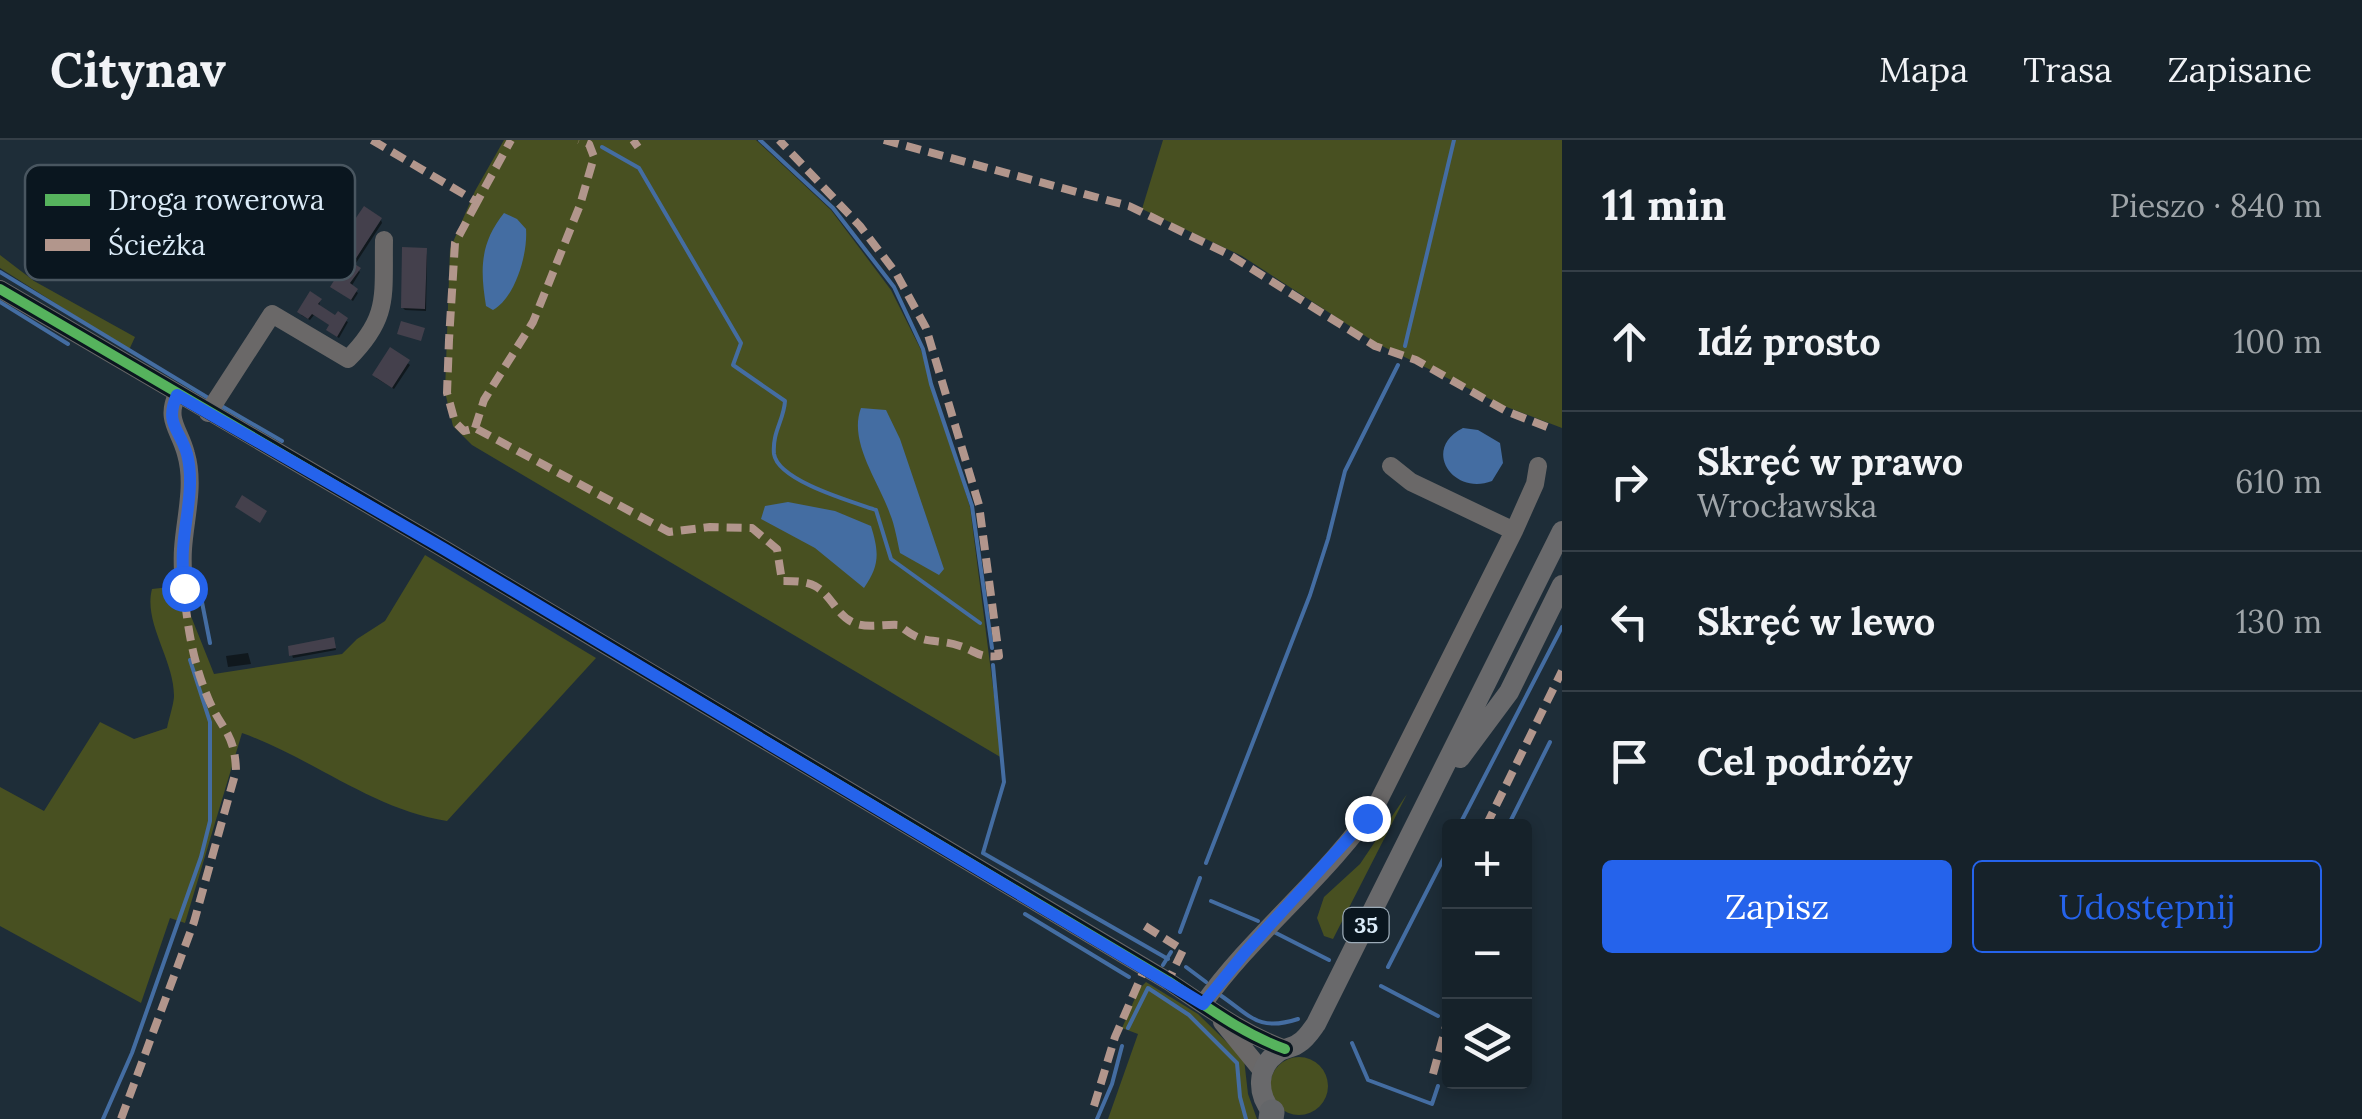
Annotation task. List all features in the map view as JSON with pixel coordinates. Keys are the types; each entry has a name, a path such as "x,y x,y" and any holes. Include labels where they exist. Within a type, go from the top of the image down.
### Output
{"main road":[{"name":"35","path":"1263,1072 1271,1058 1296,1046 1316,1024 1562,530"},
{"name":"35","path":"1428,800 1508,692 1562,585"},
{"path":"1263,1072 1261,1093 1272,1116"}],"street":[{"path":"208,413 272,314 348,359 365,342 383,306 384,240"},
{"path":"0,289 444,549 1209,1010 1264,1042 1284,1049"},
{"path":"177,395 171,410 172,424 186,454 190,479 182,550 184,588"},
{"path":"1390,466 1412,482 1514,530"},
{"path":"1209,1010 1247,950 1367,818 1408,747 1514,530 1535,484 1538,466"},
{"path":"1209,1010 1263,1072"}],"green space":[{"path":"504,140 756,140 831,210 891,290 921,350 970,507 1002,758 472,445 453,426 445,392 450,249 475,191"},
{"path":"1163,140 1562,140 1562,428 1504,406 1376,343 1242,256 1142,209"},
{"path":"0,255 25,274 25,280 33,280 135,337 129,350 0,268"},
{"path":"425,555 596,658 447,821 394,806 242,733 185,923 170,918 141,1003 0,926 0,787 44,811 100,722 134,739 167,728 173,683 155,629 152,589 179,586 214,674 342,654 385,621"},
{"path":"1407,794 1333,939 1324,936 1317,918 1324,897 1360,864"},
{"path":"1146,982 1198,1014 1244,1059 1248,1094 1257,1119 1108,1119 1138,1034 1122,1028"},
{"path":"1299,1057 1319,1066 1328,1086 1319,1106 1299,1115 1279,1106 1270,1086 1279,1066"}],"water":[{"path":"504,213 526,229 525,251 514,286 493,310 486,306 484,257 490,235"},
{"path":"861,408 886,410 900,439 944,569 939,575 900,553 892,519 858,434"},
{"path":"1463,428 1478,430 1500,443 1503,463 1492,481 1465,482 1447,468 1444,447"},
{"path":"788,502 835,511 871,526 876,558 864,588 815,548 761,519 765,506"}],"building":[{"path":"364,206 382,218 355,260 355,219"},
{"path":"402,247 427,248 425,309 401,308"},
{"path":"334,280 352,280 350,283 358,289 351,300 330,287"},
{"path":"310,291 322,299 318,304 348,318 337,337 326,330 329,325 312,314 308,319 297,312"},
{"path":"401,321 425,328 421,341 397,334"},
{"path":"390,347 410,360 392,388 372,375"},
{"path":"242,495 267,511 260,523 235,507"},
{"path":"334,637 336,648 289,656 288,646"}],"waterway":[{"path":"760,140 833,208 894,287 923,349 972,506 992,648"},
{"path":"1405,346 1454,140"},
{"path":"602,147 639,168 741,343 733,365 785,401 774,446 779,464 818,489 876,510 891,559 980,623"},
{"path":"0,272 210,399"},
{"path":"0,302 68,344"},
{"path":"1206,863 1310,595 1345,471 1398,365"},
{"path":"218,404 282,441"},
{"path":"199,587 210,643"},
{"path":"1463,819 1562,627"},
{"path":"103,1119 132,1053 210,821 210,722 190,660"},
{"path":"993,665 1004,782 983,853 1168,959"},
{"path":"1512,819 1550,742"},
{"path":"1388,967 1442,862"},
{"path":"1180,932 1200,878"},
{"path":"1211,901 1258,921"},
{"path":"1025,914 1129,977"},
{"path":"1272,931 1329,960"},
{"path":"1163,965 1171,952"},
{"path":"1186,967 1206,982"},
{"path":"1381,986 1438,1016"},
{"path":"1128,1028 1148,988 1189,1015 1237,1063 1246,1119"},
{"path":"1220,995 1264,1023 1298,1019"},
{"path":"1352,1043 1368,1080 1432,1104 1438,1086"},
{"path":"1097,1119 1122,1046"}],"marked path":[{"path":"372,140 477,202 511,140"},
{"path":"475,428 484,400 533,322 580,205 594,157 589,144 579,140"},
{"path":"633,140 638,147"},
{"path":"477,202 455,243 449,340 447,393 455,422 464,431 475,428 669,532 710,527 752,528 777,549 782,581 815,586 857,624 899,625 923,639 999,656 979,505 926,328 896,273 860,226 779,140"},
{"path":"884,140 1129,206 1228,254 1375,346 1416,360 1506,411 1552,429"},
{"path":"121,1119 194,922 236,771 230,739 198,671 184,589"},
{"path":"1489,819 1562,671"},
{"path":"1145,926 1183,950 1168,981"},
{"path":"1094,1106 1115,1037 1145,968"},
{"path":"1433,1074 1442,1041"}],"cycle path":[{"path":"0,289 444,549 1239,1027 1285,1049"}],"route":[{"path":"184,588 182,550 190,479 186,454 172,424 171,410 177,395 444,549 1203,1004 1367,818"}]}
